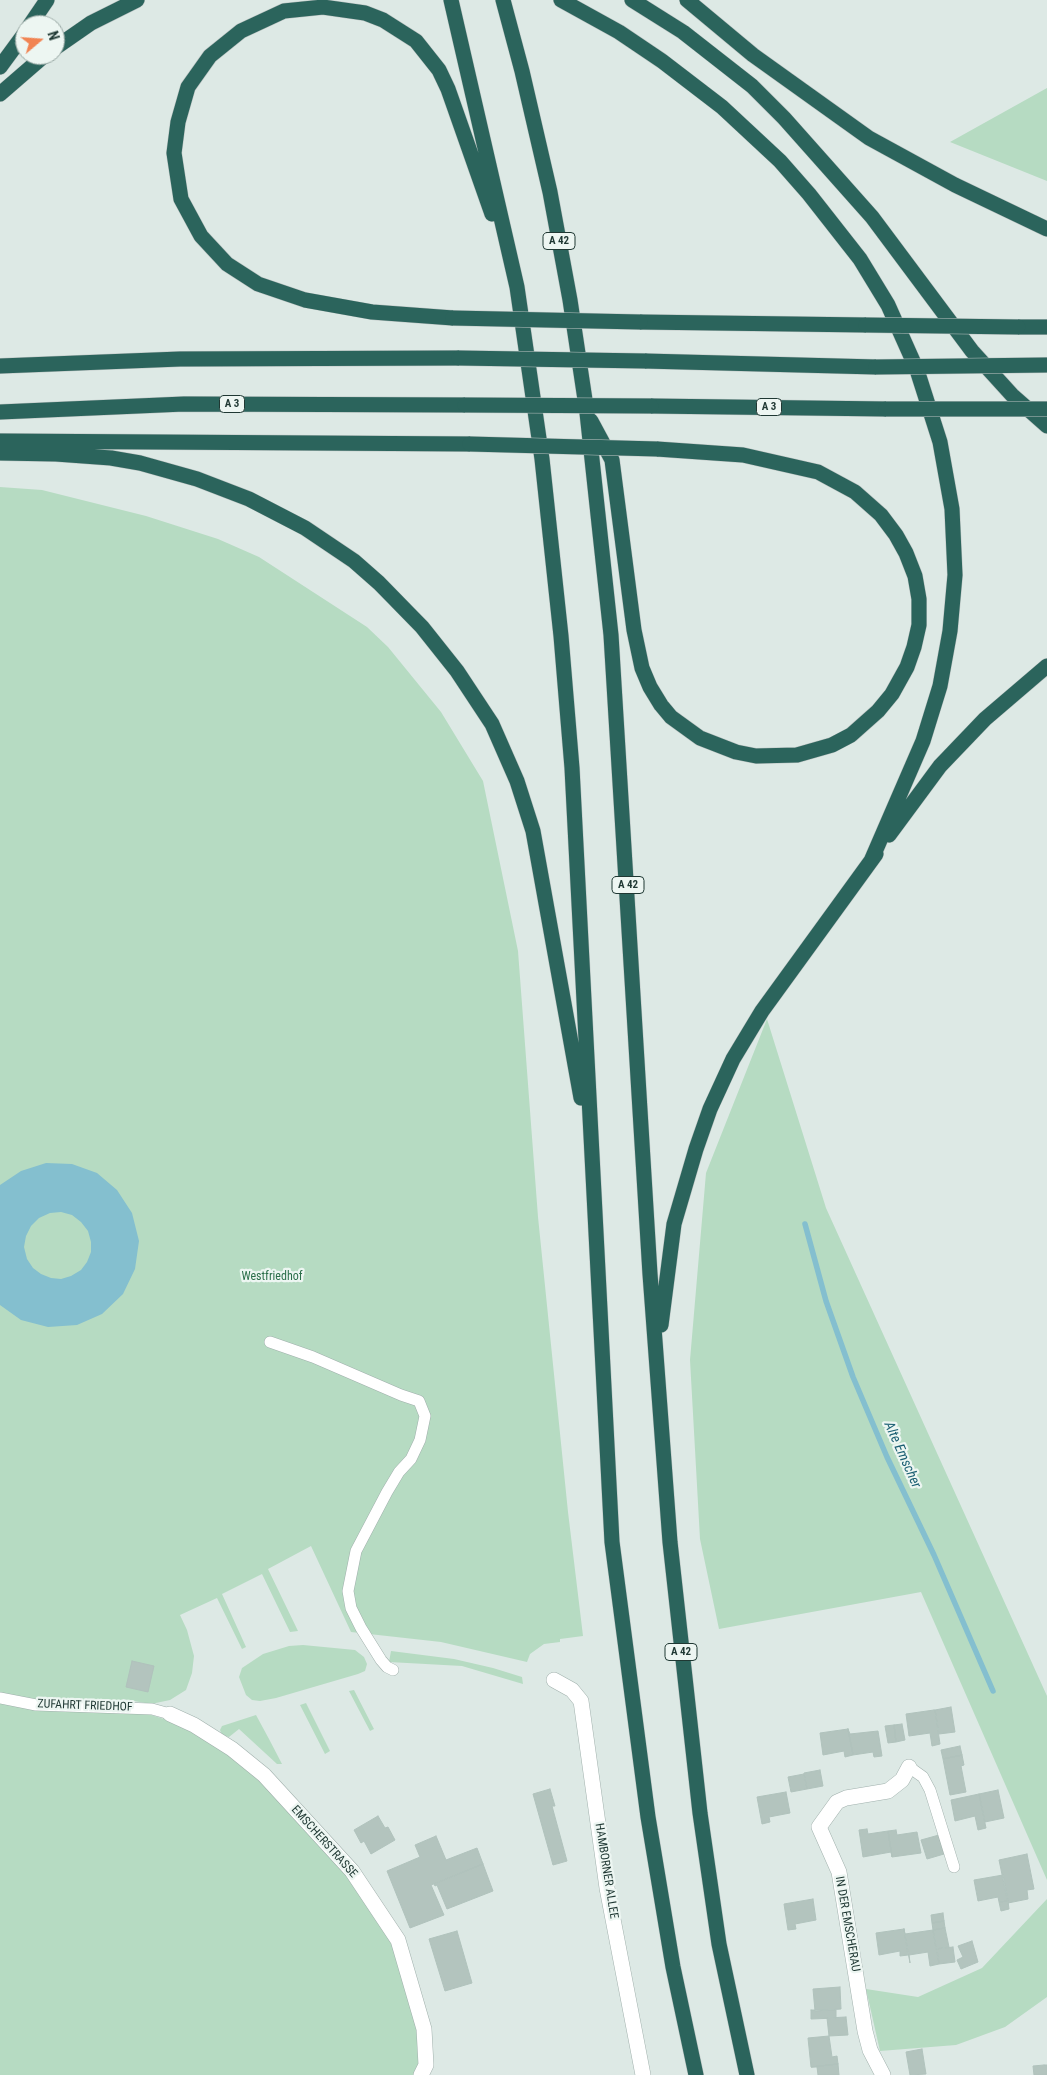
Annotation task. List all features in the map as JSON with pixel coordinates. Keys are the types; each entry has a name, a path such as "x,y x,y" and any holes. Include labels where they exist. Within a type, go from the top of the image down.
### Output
{"highway":[{"path":"37,15 47,0"},
{"path":"65,41 91,23 138,0"},
{"path":"451,0 517,287 542,459 562,654 572,778 612,1542 648,1817 674,1967 696,2075"},
{"name":"A 42","path":"503,0 522,71 550,192 587,413 611,635 670,1542 700,1813 719,1944 748,2075"},
{"path":"561,0 619,32 662,60 722,107 780,161 815,201 860,259 888,305 917,370 940,442 952,509 955,575 950,631 940,686 923,742 871,861"},
{"path":"632,0 683,32 752,86 784,118 872,217 972,352 1012,395 1047,426"},
{"path":"688,0 753,55 869,138 955,185 1047,228"},
{"path":"517,287 448,88 428,54 403,31 384,20 345,9 323,7 284,11 241,31 210,56 188,87 178,122 174,154 181,199 200,236 227,264 258,284 304,300 372,312 453,318 1047,327"},
{"path":"0,67 15,47"},
{"path":"0,94 33,65"},
{"path":"0,366 180,359 458,358 876,366 1047,365"},
{"name":"A 3","path":"0,412 184,404 1047,409"},
{"path":"0,441 470,444 657,449 743,455 818,472 855,492 881,515 896,535 906,553 915,576 919,598 919,625 914,648 907,667 892,694 878,711 850,735 832,745 797,755 756,756 736,752 700,738 672,717 650,687 642,668 634,630 612,460 587,413"},
{"path":"0,453 56,454 111,458 140,463 197,479 249,499 306,528 354,561 422,627 457,671 492,724 517,782 533,831 593,1168"},
{"path":"657,1358 674,1224 696,1148 710,1109 733,1059 762,1011 940,766 985,719 1047,666"}],"street":[{"name":"HAMBORNER ALLEE","path":"554,1680 572,1690 581,1701 607,1888 643,2075"},
{"name":"EMSCHERSTRASSE","path":"170,1714 194,1725 232,1749 264,1775 352,1871 398,1940 425,2034 426,2065 421,2075"},
{"name":"IN DER EMSCHERAU","path":"883,2075 870,2050 865,2031 839,1872 819,1827 837,1802 846,1798 888,1791 902,1780 908,1767"}],"lane":[{"path":"270,1342 313,1357 419,1401 425,1416 420,1440 411,1459 399,1472 387,1492 356,1552 348,1591 351,1608 361,1628 381,1660 387,1667 393,1670"},
{"name":"ZUFAHRT FRIEDHOF","path":"0,1698 36,1705 152,1709 170,1714"},
{"path":"908,1767 923,1777 930,1790 954,1867"}],"green space":[{"path":"1047,88 1047,181 950,142"},
{"name":"Westfriedhof","path":"0,487 42,490 146,516 218,539 259,557 367,627 388,647 441,712 483,781 518,951 538,1217 568,1512 583,1636 560,1639 560,1642 544,1644 530,1654 527,1662 441,1642 351,1632 311,1546 268,1569 298,1631 290,1632 262,1574 222,1594 246,1647 242,1649 217,1598 180,1615 187,1630 194,1656 192,1673 186,1690 170,1700 151,1704 123,1699 116,1713 148,1714 180,1724 245,1766 349,1873 394,1943 419,2030 421,2064 414,2075 0,2075"},
{"path":"767,1019 826,1208 1047,1696 1047,1880 921,1592 719,1629 700,1539 690,1360 706,1173"},
{"path":"303,1645 355,1650 364,1657 367,1664 365,1671 276,1698 260,1701 252,1700 246,1695 239,1677 242,1668 263,1654 289,1646"},
{"path":"391,1651 454,1659 493,1668 522,1677 523,1684 462,1666 389,1662"},
{"path":"354,1690 374,1729 370,1731 349,1691"},
{"path":"306,1703 330,1751 325,1754 300,1705"},
{"path":"256,1715 282,1764 277,1764 239,1729 229,1737 222,1735 220,1730 222,1726"},
{"path":"1047,1899 1047,1997 1005,2027 956,2045 880,2051 866,1989 918,1997 982,1968"}],"water":[{"path":"46,1163 72,1164 97,1173 117,1190 132,1213 139,1241 135,1269 123,1294 102,1314 77,1325 48,1327 21,1320 0,1305 0,1185 21,1171","holes":["61,1212 72,1215 88,1231 91,1252 87,1262 81,1270 61,1279 41,1274 33,1268 27,1259 24,1247 26,1236 31,1226 39,1218 50,1213"]}],"building":[{"path":"132,1661 154,1666 148,1692 126,1687"},
{"path":"951,1707 955,1732 939,1734 935,1710"},
{"path":"935,1710 940,1744 932,1746 930,1733 909,1736 906,1714"},
{"path":"902,1724 905,1740 896,1742 894,1725"},
{"path":"894,1725 896,1742 888,1743 885,1726"},
{"path":"848,1729 853,1755 845,1757 844,1751 823,1755 820,1733"},
{"path":"848,1729 850,1734 878,1731 882,1756 874,1757 873,1752 853,1755"},
{"path":"960,1746 962,1755 943,1759 941,1750"},
{"path":"962,1755 964,1765 961,1766 966,1792 950,1795 943,1759"},
{"path":"820,1770 823,1786 807,1789 804,1773"},
{"path":"804,1774 807,1789 791,1792 788,1777"},
{"path":"550,1789 555,1806 552,1806 567,1861 553,1865 533,1794"},
{"path":"998,1790 1004,1818 985,1822 979,1794"},
{"path":"786,1792 790,1813 769,1817 770,1822 762,1824 757,1797"},
{"path":"979,1794 986,1828 978,1830 975,1816 955,1821 951,1800"},
{"path":"378,1816 385,1828 388,1827 395,1840 371,1854 364,1841 361,1843 354,1830"},
{"path":"867,1829 868,1834 888,1831 892,1857 891,1852 863,1857 859,1830"},
{"path":"896,1830 897,1835 917,1832 921,1853 892,1857 888,1831"},
{"path":"939,1835 944,1854 927,1859 921,1840"},
{"path":"436,1836 446,1860 477,1848 483,1864 431,1885 444,1915 410,1928 387,1871 420,1857 415,1845"},
{"path":"1027,1854 1034,1889 1027,1890 1028,1899 1008,1903 999,1860"},
{"path":"483,1864 493,1891 447,1909 437,1885 435,1886 434,1884"},
{"path":"1003,1875 1008,1901 999,1902 998,1897 978,1901 974,1880"},
{"path":"813,1899 816,1920 795,1924 796,1929 788,1930 784,1904"},
{"path":"1008,1901 1009,1909 1001,1911 999,1902"},
{"path":"943,1913 944,1921 932,1923 931,1915"},
{"path":"944,1921 945,1928 933,1930 932,1923"},
{"path":"945,1928 949,1947 936,1949 933,1930"},
{"path":"904,1929 905,1934 933,1930 939,1964 930,1966 928,1952 909,1955 910,1963"},
{"path":"904,1929 908,1955 900,1956 900,1951 879,1955 876,1933"},
{"path":"457,1931 472,1983 445,1991 429,1939"},
{"path":"972,1941 978,1962 961,1969 957,1960 963,1957 958,1946"},
{"path":"953,1947 955,1962 939,1964 937,1949"},
{"path":"840,1987 841,2009 815,2011 813,1989"},
{"path":"811,2010 836,2010 836,2018 811,2019"},
{"path":"846,2017 848,2035 829,2036 827,2018"},
{"path":"829,2036 832,2057 837,2056 838,2064 811,2067 808,2038"},
{"path":"922,2049 926,2074 910,2075 906,2052"},
{"path":"838,2064 839,2075 818,2075 817,2067 811,2067"},
{"path":"1047,2065 1047,2075 1034,2075 1033,2066"}],"waterway":[{"name":"Alte Emscher","path":"805,1224 826,1301 853,1377 887,1457 934,1555 993,1691"}]}
